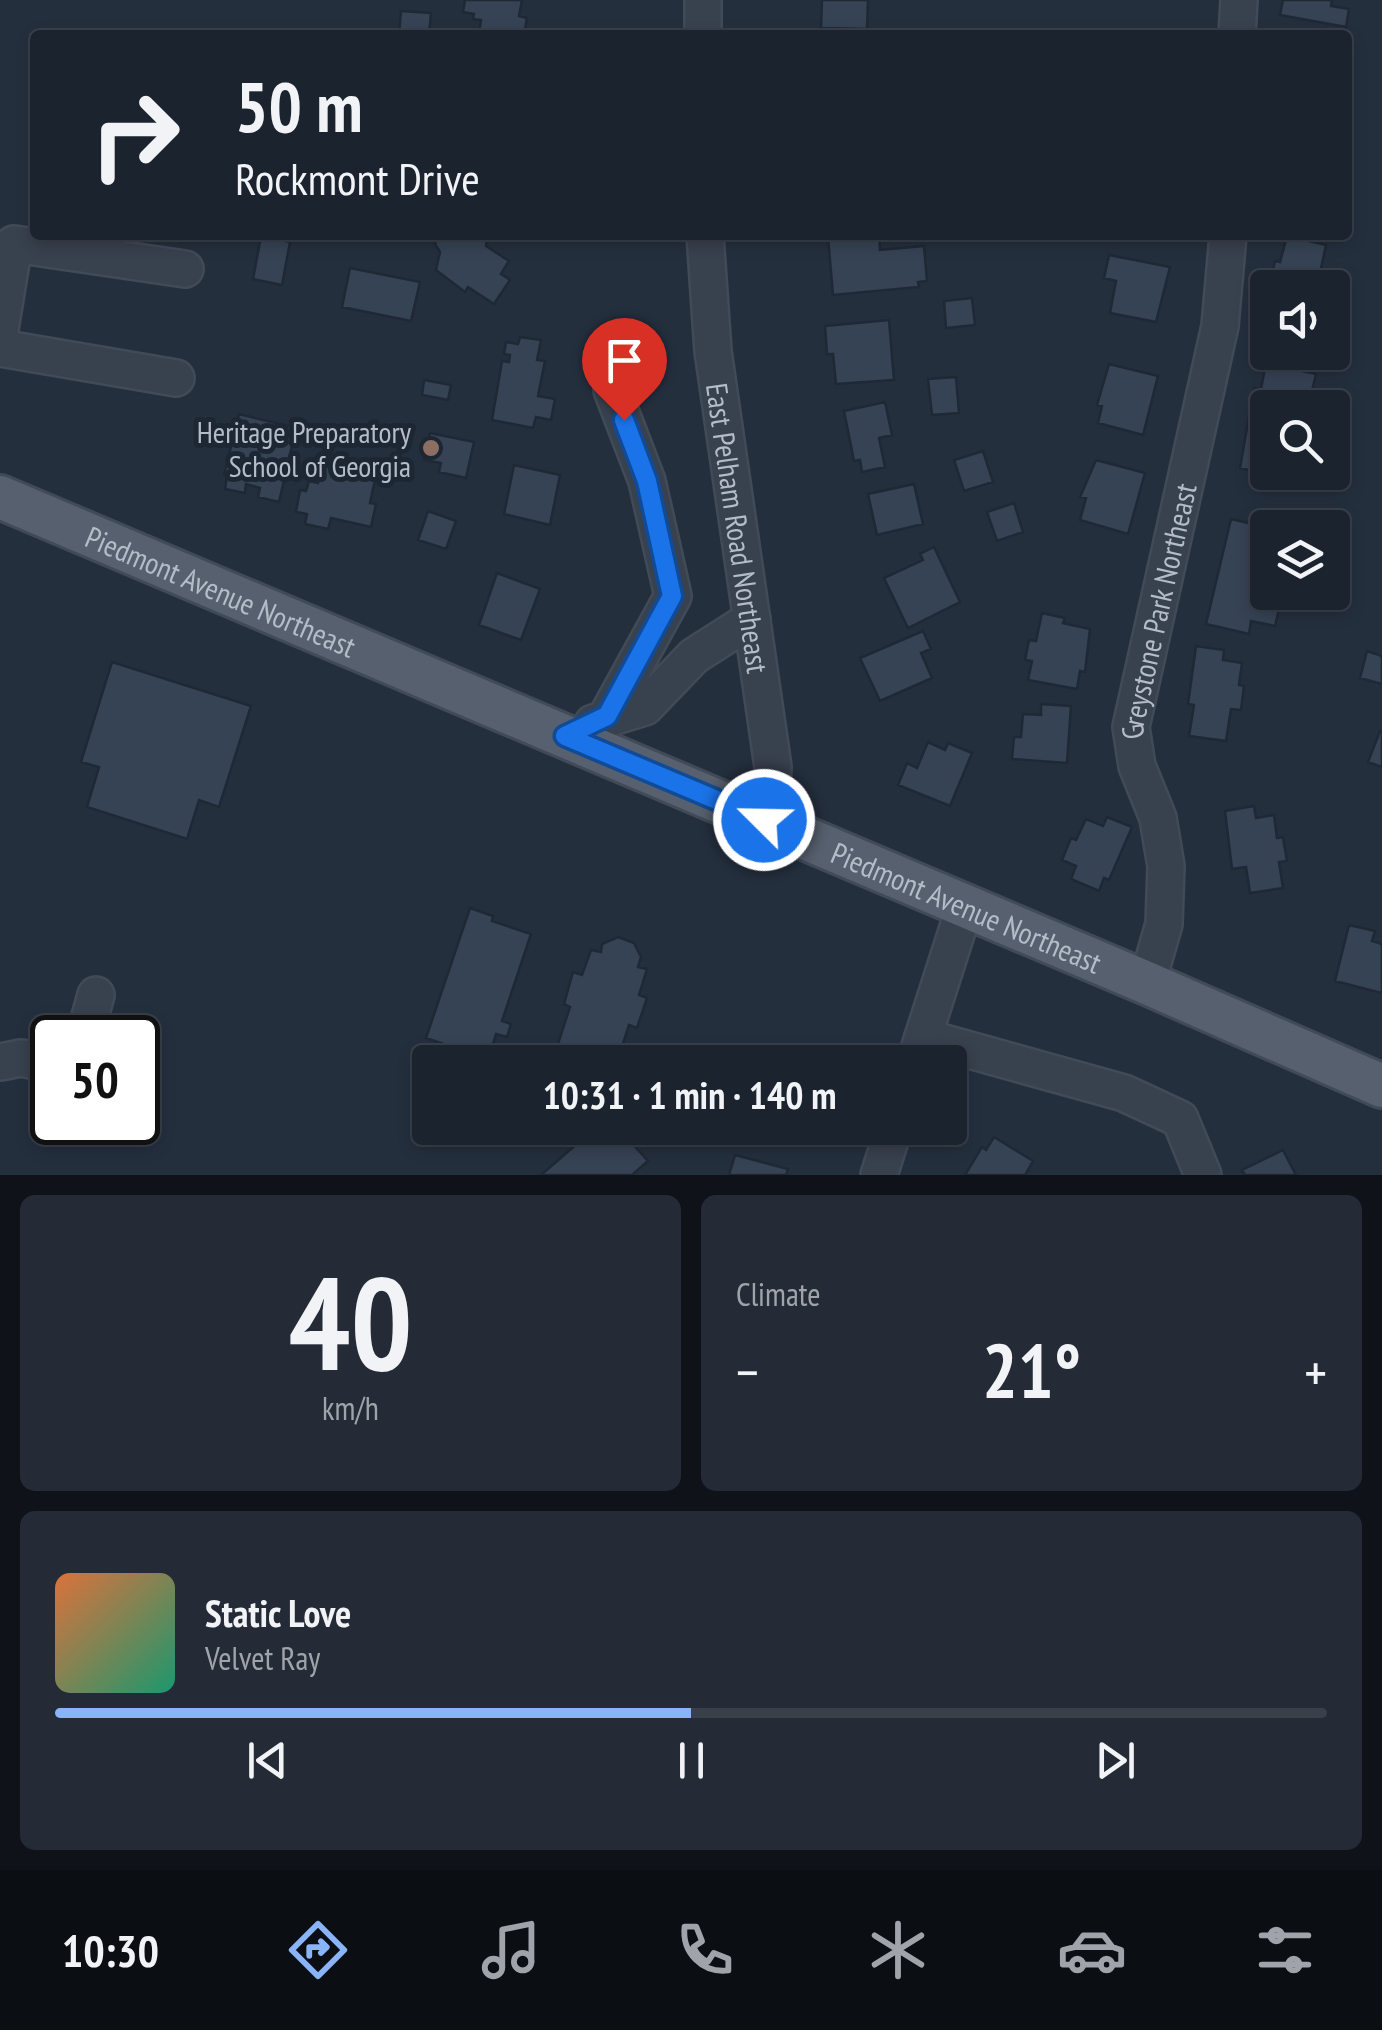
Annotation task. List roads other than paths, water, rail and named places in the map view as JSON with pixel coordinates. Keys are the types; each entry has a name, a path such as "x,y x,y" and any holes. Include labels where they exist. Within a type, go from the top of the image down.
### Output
{"main road":[{"name":"Piedmont Avenue Northeast","path":"0,497 1382,1086"}],"street":[{"path":"703,0 703,30"},
{"path":"1237,30 1239,0"},
{"name":"East Pelham Road Northeast","path":"706,240 713,351 773,767 772,794 764,820"},
{"name":"Greystone Park Northeast","path":"1147,983 1164,924 1166,866 1158,818 1136,766 1130,727 1220,326 1228,240"},
{"path":"0,329 14,244 185,269"},
{"path":"0,348 176,378"},
{"path":"607,716 672,596 647,481 612,390"},
{"path":"565,736 607,716 645,707 694,656 752,619"},
{"path":"921,1045 965,906"},
{"path":"90,1015 96,995"},
{"path":"0,1062 30,1060"},
{"path":"967,1060 1124,1093 1180,1119 1203,1175"},
{"path":"879,1175 889,1145"}],"place":[{"name":"Heritage Preparatory School of Georgia","path":"431,448"}]}
